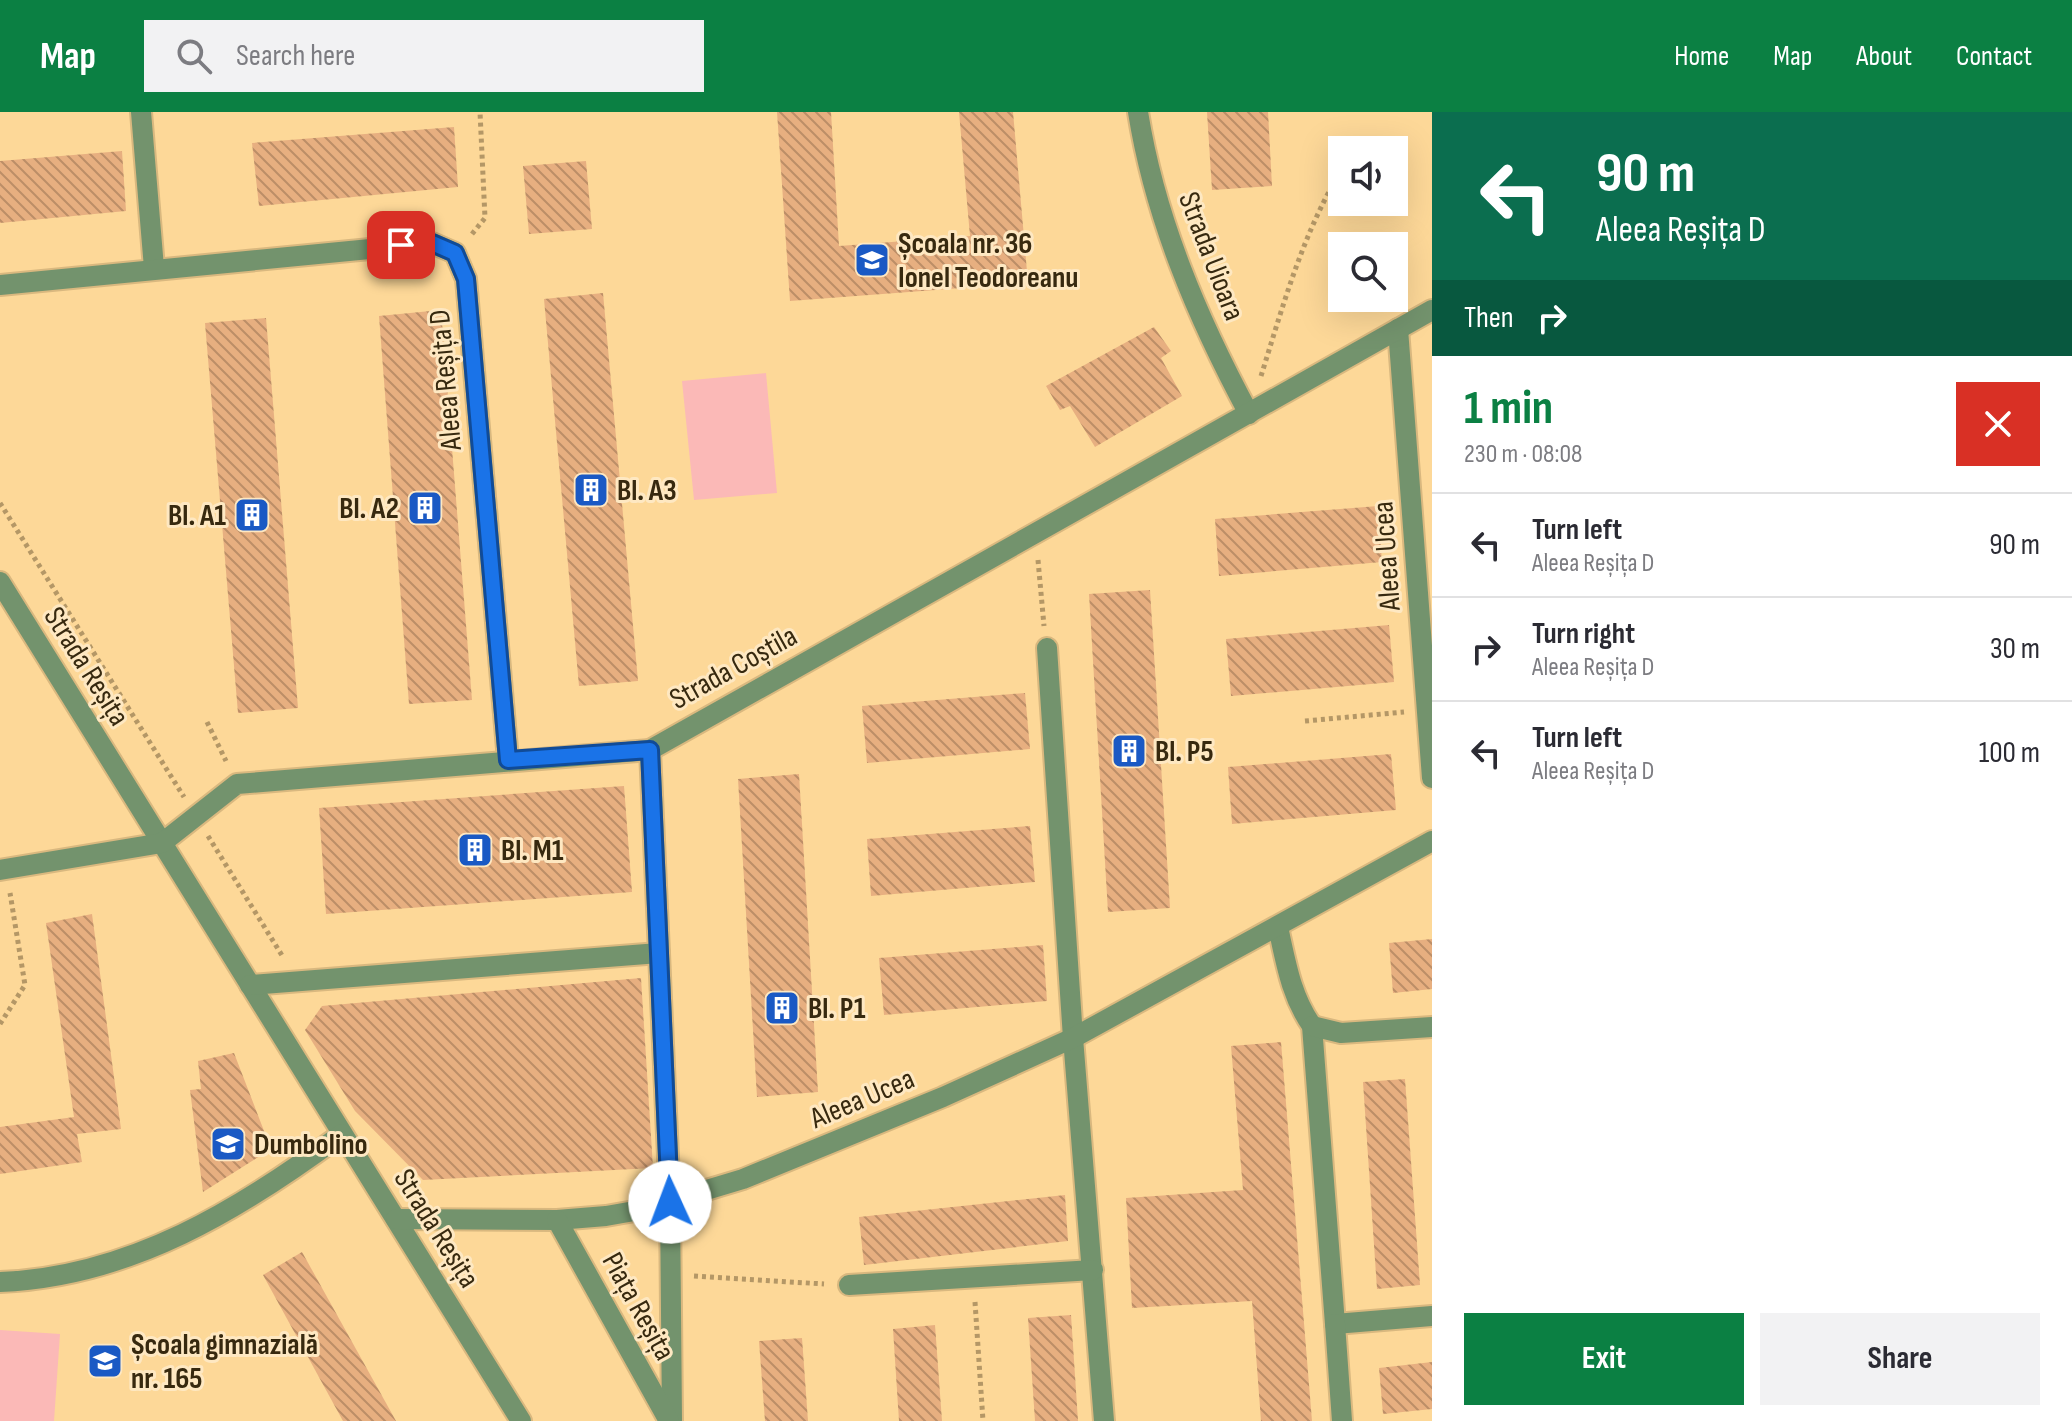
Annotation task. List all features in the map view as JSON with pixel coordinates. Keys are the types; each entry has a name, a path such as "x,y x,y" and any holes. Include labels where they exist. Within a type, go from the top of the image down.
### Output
{"street":[{"path":"141,112 154,268"},
{"name":"Strada Uioara","path":"1138,112 1154,188 1175,251 1200,316 1249,414"},
{"path":"0,285 432,243 455,253"},
{"name":"Aleea Reșița D","path":"455,253 466,279 508,760"},
{"name":"Strada Coștila","path":"650,750 1432,310"},
{"name":"Aleea Ucea","path":"1398,329 1432,778"},
{"name":"Strada Reșița","path":"0,582 521,1421"},
{"path":"1047,648 1073,1038 1104,1421"},
{"path":"3,869 162,843 237,784 650,750 670,1202 671,1421"},
{"name":"Aleea Ucea","path":"670,1202 810,1152 1073,1038 1432,841"},
{"path":"1278,927 1291,988 1298,1007 1312,1026 1342,1421"},
{"path":"250,985 659,953"},
{"path":"1312,1026 1341,1033 1432,1027"},
{"path":"0,1282 67,1274 161,1246 231,1210 342,1134"},
{"name":"Piața Reșița","path":"396,1219 557,1220 606,1216 670,1202"},
{"name":"Piața Reșița","path":"557,1220 671,1421"},
{"path":"849,1285 1093,1270"},
{"path":"1335,1324 1432,1316"}],"path":[{"path":"455,253 485,218 480,112"},
{"path":"1249,414 1304,245 1328,192"},
{"path":"0,503 298,981"},
{"path":"1035,536 1047,648"},
{"path":"1305,721 1428,710"},
{"path":"207,722 237,784"},
{"path":"0,1024 25,985 3,869"},
{"path":"670,1275 849,1285"},
{"path":"973,1278 983,1421"}],"shaded area":[{"path":"766,373 777,493 694,500 682,381"},
{"path":"0,1330 60,1334 54,1421 0,1421"}],"building":[{"path":"777,112 831,112 839,246 970,236 959,112 1013,112 1028,283 790,301"},
{"path":"1207,112 1268,112 1272,186 1212,190"},
{"path":"454,127 458,187 259,206 252,143"},
{"path":"122,151 126,211 0,223 0,161"},
{"path":"586,161 592,229 529,234 523,166"},
{"name":"Bl. A3","path":"603,293 638,681 579,686 544,299"},
{"name":"Bl. A2","path":"441,310 472,700 409,704 379,316"},
{"name":"Bl. A1","path":"266,318 298,708 238,713 205,323"},
{"path":"1154,327 1171,351 1161,358 1182,396 1095,447 1070,406 1060,410 1046,386"},
{"path":"1378,506 1382,562 1219,576 1215,519"},
{"name":"Bl. P5","path":"1150,590 1170,908 1108,912 1089,594"},
{"path":"1389,625 1394,682 1231,696 1226,639"},
{"path":"1025,693 1030,749 867,763 862,706"},
{"path":"1391,754 1396,810 1232,824 1228,767"},
{"name":"Bl. P1","path":"799,774 818,1092 757,1097 738,779"},
{"name":"Bl. M1","path":"624,786 632,892 326,914 319,808"},
{"path":"1030,826 1035,882 871,896 867,839"},
{"path":"92,914 121,1129 77,1134 82,1162 0,1174 0,1127 74,1117 46,923"},
{"path":"1432,939 1432,989 1393,993 1389,943"},
{"path":"1043,945 1047,1001 884,1015 879,958"},
{"path":"641,978 653,1168 423,1180 355,1111 305,1030 322,1006"},
{"path":"1281,1042 1312,1421 1261,1421 1252,1301 1132,1308 1126,1198 1243,1190 1231,1046"},
{"path":"234,1053 271,1149 203,1192 190,1090 201,1089 198,1061"},
{"path":"1405,1079 1420,1285 1377,1289 1363,1082"},
{"path":"1065,1195 1068,1241 864,1265 859,1217"},
{"path":"302,1252 396,1421 343,1421 263,1275"},
{"path":"1071,1315 1078,1421 1035,1421 1028,1318"},
{"path":"935,1325 942,1421 899,1421 893,1329"},
{"path":"802,1338 808,1421 765,1421 759,1341"},
{"path":"1432,1362 1432,1409 1383,1414 1379,1368"}],"place":[{"name":"Școala nr. 36 Ionel Teodoreanu","path":"872,260"},
{"name":"Bl. A3","path":"591,490"},
{"name":"Bl. A2","path":"425,508"},
{"name":"Bl. A1","path":"252,515"},
{"name":"Bl. P5","path":"1129,751"},
{"name":"Bl. M1","path":"475,850"},
{"name":"Bl. P1","path":"782,1008"},
{"name":"Dumbolino","path":"228,1144"},
{"name":"Școala gimnazială nr. 165","path":"105,1361"}],"route":[{"path":"401,245 432,243 455,253 466,279 508,760 650,750 670,1202"}]}
